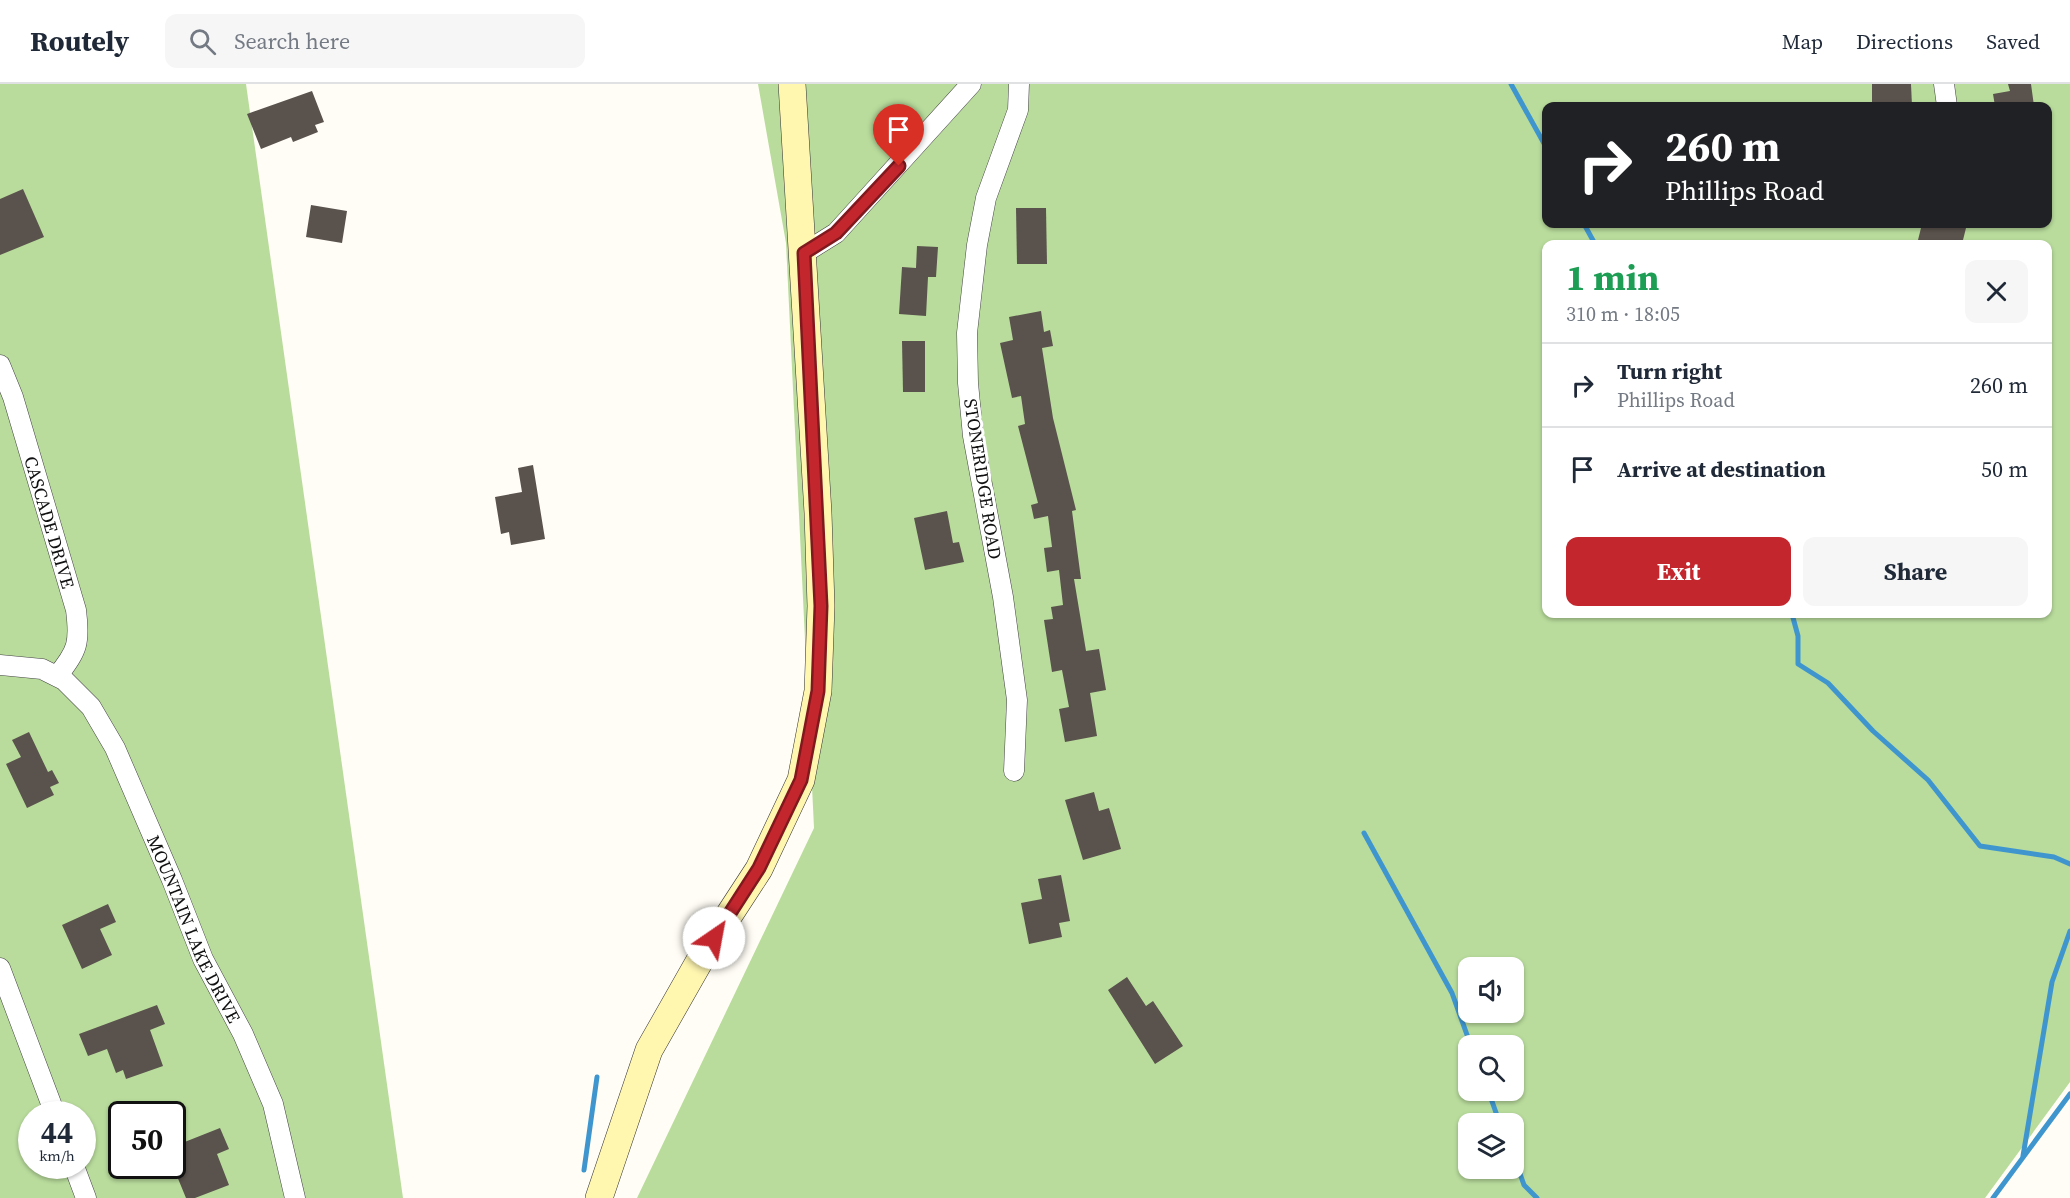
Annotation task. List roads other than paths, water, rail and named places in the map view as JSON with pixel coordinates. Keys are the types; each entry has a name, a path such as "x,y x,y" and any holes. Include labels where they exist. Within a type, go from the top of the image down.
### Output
{"main road":[{"path":"599,1198 649,1050 703,955 759,868 801,780 818,691 821,606 804,253 792,84"}],"street":[{"path":"804,253 836,233 971,84"},
{"name":"STONERIDGE ROAD","path":"1014,771 1017,700 1003,597 973,436 968,383 968,333 977,245 986,198 1018,110 1019,84"},
{"path":"1944,84 1946,102"},
{"name":"CASCADE DRIVE","path":"0,365 13,397 76,610 80,637 73,657 57,676"},
{"path":"0,665 42,669 57,676"},
{"name":"MOUNTAIN LAKE DRIVE","path":"57,676 91,707 115,748 172,880 202,959 243,1034 273,1104 295,1198"},
{"path":"0,968 51,1101"},
{"path":"79,1179 86,1198"}],"waterway":[{"path":"1511,84 1542,140"},
{"path":"1586,228 1593,240"},
{"path":"1793,618 1798,636 1798,664 1828,683 1873,731 1928,780 1980,846 2054,857 2070,864"},
{"path":"1364,833 1452,993 1467,1035"},
{"path":"2023,1156 2052,982 2070,931"},
{"path":"584,1170 597,1077"},
{"path":"1993,1198 2070,1094"},
{"path":"1492,1101 1496,1113"},
{"path":"1522,1179 1524,1185 1537,1198"}]}
